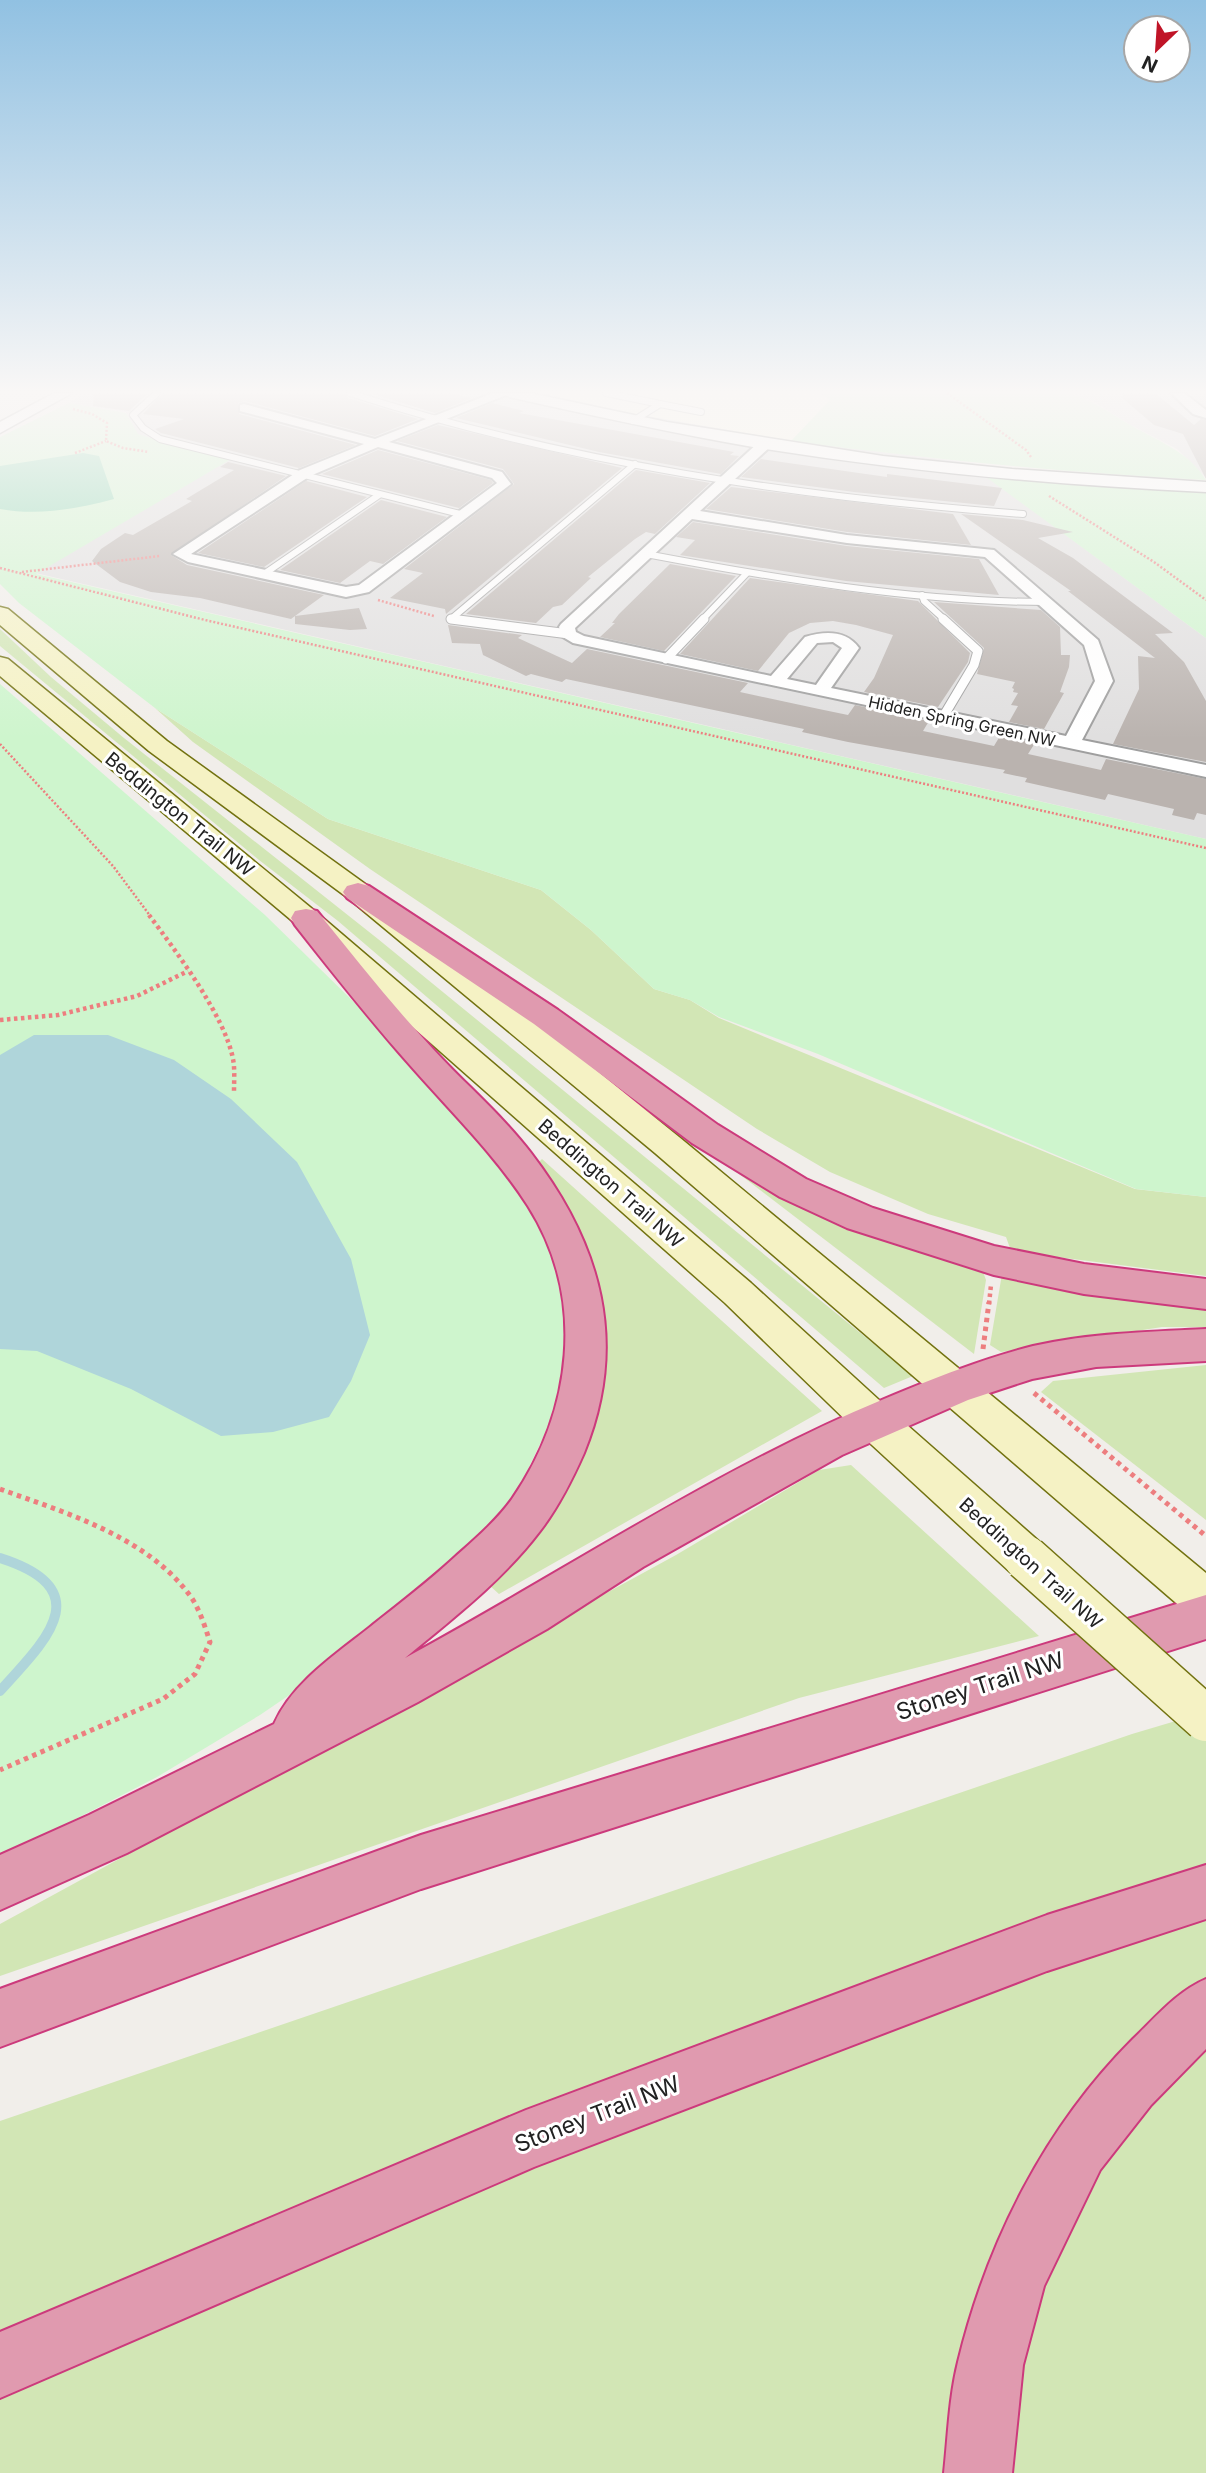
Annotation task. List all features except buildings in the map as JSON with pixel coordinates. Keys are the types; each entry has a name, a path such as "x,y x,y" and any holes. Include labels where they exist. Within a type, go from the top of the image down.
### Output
{"highway":[{"path":"358,892 546,1017 705,1134 793,1188 860,1218 994,1260 1084,1279 1206,1294"},
{"path":"289,1740 328,1693 452,1590 527,1515 554,1468 574,1423 584,1388 588,1344 585,1306 576,1269 563,1235 541,1194 480,1117 421,1058 306,918"},
{"path":"0,1883 107,1834 289,1740 413,1680 771,1471 827,1442 954,1388 1032,1363 1096,1351 1206,1345"},
{"name":"Stoney Trail NW","path":"0,2018 421,1862 1206,1616"},
{"name":"Stoney Trail NW","path":"0,2365 526,2140 1047,1943 1206,1892"},
{"path":"978,2473 990,2365 1013,2281 1046,2211 1079,2149 1130,2084 1206,2008"}],"main road":[{"name":"Beddington Trail NW","path":"0,614 158,746 358,892 667,1144 1206,1601"},
{"name":"Beddington Trail NW","path":"0,664 306,918 738,1293 875,1422 1206,1719"}],"street":[{"path":"250,508 180,554 188,558 346,592 364,589 473,508"},
{"path":"569,634 567,627 695,508"},
{"name":"Hidden Spring Green NW","path":"569,634 579,640 666,659 1070,743 1104,681 1092,643 989,553 847,540 689,514"},
{"path":"776,681 811,640 833,637 846,642 851,648 820,691"},
{"path":"1070,743 1206,771"}],"lane":[{"path":"264,574 359,508"},
{"path":"436,508 464,515"},
{"path":"451,619 582,508"},
{"path":"964,508 1023,514"},
{"path":"646,554 747,573 922,595 1046,602"},
{"path":"666,659 747,573"},
{"path":"922,595 924,601 978,651 974,665 943,716"},
{"path":"451,619 569,634"}],"path":[{"path":"1069,508 1154,562 1206,600"},
{"path":"18,573 160,555"},
{"path":"0,568 205,621 1206,848"},
{"path":"371,598 451,619"},
{"path":"0,744 113,866 188,971 218,1021 233,1058 234,1091"},
{"path":"0,1020 58,1015 137,996 188,971"},
{"path":"0,1489 100,1529 163,1568 190,1596 210,1642 195,1674 163,1699 0,1770"},
{"path":"1166,1503 1206,1536"}],"shaded area":[{"path":"146,508 1030,508 1206,638 1206,839 35,573"}],"green space":[{"path":"0,508 147,508 36,574 1206,839 1206,1197 1136,1189 818,1054 719,1017 690,1000 654,989 591,930 541,890 328,819 155,708 19,603 0,584"},
{"path":"0,508 69,508 29,512"},
{"path":"1029,508 1206,508 1206,638"},
{"path":"0,629 51,677 124,738 378,939 913,1376 884,1388 338,921 259,860 0,646"},
{"path":"0,684 265,915 359,1007 500,1167 531,1212 554,1260 566,1307 566,1353 561,1389 550,1423 520,1486 486,1532 360,1647 260,1715 157,1777 0,1858"},
{"path":"155,708 328,819 541,890 591,930 654,989 690,1000 719,1018 1135,1189 1206,1197 1206,1276 1011,1251 1006,1237 928,1214 830,1172 757,1129 370,869 193,742"},
{"path":"542,1159 822,1411 499,1594 489,1585 601,1356 602,1298 582,1241 534,1167"},
{"path":"737,1161 982,1269 986,1280 974,1354 730,1167"},
{"path":"1002,1274 1206,1307 1206,1327 1162,1327 1001,1352 990,1345"},
{"path":"1206,1365 1206,1520 1041,1392 1053,1381"},
{"path":"851,1465 1039,1636 799,1698 0,1976 0,1924 676,1555 819,1470"},
{"path":"1206,1712 1206,2473 0,2473 0,2121 1132,1734"}],"water":[{"path":"34,1035 108,1035 174,1060 231,1099 297,1162 351,1259 370,1335 351,1381 329,1417 273,1432 221,1436 131,1389 37,1351 0,1349 0,1055"}],"waterway":[{"path":"0,1558 31,1571 49,1585 56,1601 54,1618 46,1636 0,1691"}]}
